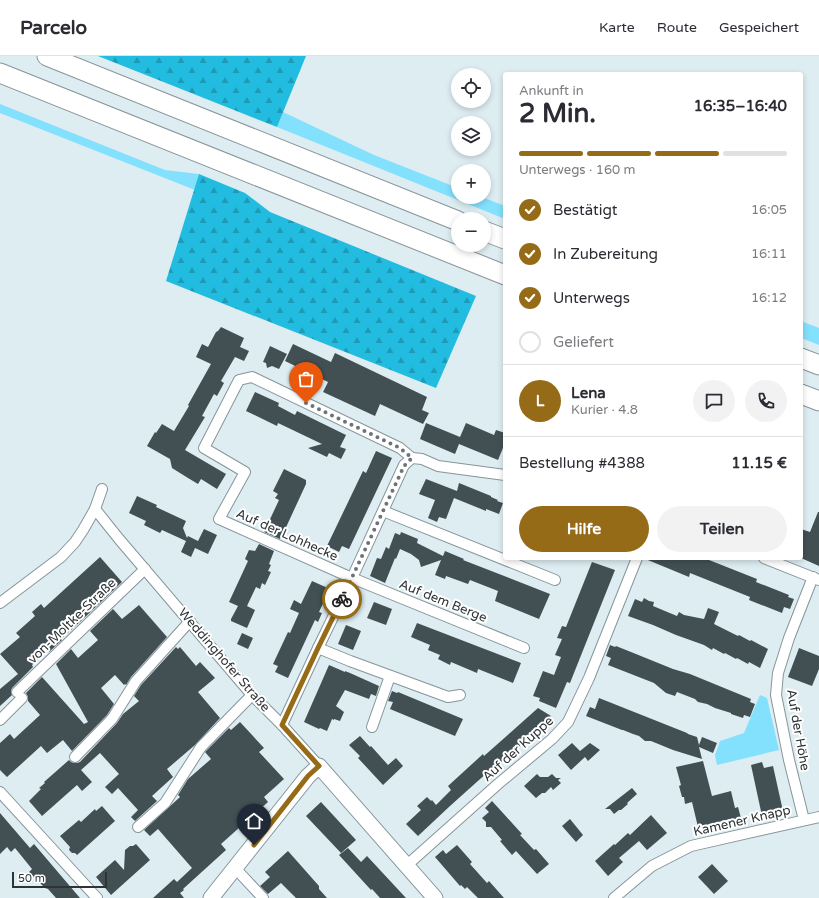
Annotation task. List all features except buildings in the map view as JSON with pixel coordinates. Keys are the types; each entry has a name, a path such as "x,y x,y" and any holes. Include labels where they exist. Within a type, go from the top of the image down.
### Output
{"highway":[{"path":"47,56 451,217"},
{"path":"0,73 503,274"},
{"path":"491,234 503,238"},
{"path":"803,359 819,365"},
{"path":"803,395 819,401"}],"street":[{"name":"Auf der Lohhecke","path":"352,578 219,519 244,472 204,448 239,380 252,377 400,448 412,458"},
{"path":"282,725 404,466 412,458 422,459 438,466 503,475"},
{"path":"0,603 61,557 75,542 95,509 102,489"},
{"name":"Weddinghofer Straße","path":"95,509 252,695 282,725 319,766 435,898"},
{"path":"383,511 503,559"},
{"path":"505,560 555,580"},
{"name":"Auf der Kuppe","path":"406,866 498,784 552,739 568,722 589,678 636,560"},
{"path":"769,560 816,578"},
{"name":"von-Moltke-Straße","path":"0,720 20,695 145,569"},
{"name":"Auf dem Berge","path":"352,578 524,648"},
{"name":"Auf der Höhe","path":"804,820 789,760 776,695 778,673 789,638 816,578"},
{"path":"75,757 112,719 136,681 190,621"},
{"path":"318,648 448,697 460,695"},
{"path":"372,727 390,676"},
{"path":"138,828 165,803 201,747 252,695"},
{"path":"211,898 308,776 319,766"},
{"path":"0,792 97,898"},
{"name":"Kamener Knapp","path":"614,898 652,866 691,846 819,816"},
{"path":"235,868 263,898"}],"shaded area":[{"path":"0,104 165,170 199,174 195,190 0,113"},
{"path":"283,112 374,155 451,185 451,197 277,127"},
{"path":"491,201 503,205 503,218 491,213 491,212 468,204 491,204"},
{"path":"803,322 819,328 819,345 803,339"},
{"path":"760,695 767,698 779,750 717,765 715,755 720,741 744,733"}],"green space":[{"path":"98,56 306,56 277,127"},
{"path":"199,174 245,193 270,212 476,296 436,388 166,281"}],"way so far":[{"path":"306,403 400,448 412,458 404,466 342,599"}],"route":[{"path":"254,845 308,776 319,766 282,725 342,599"}]}
